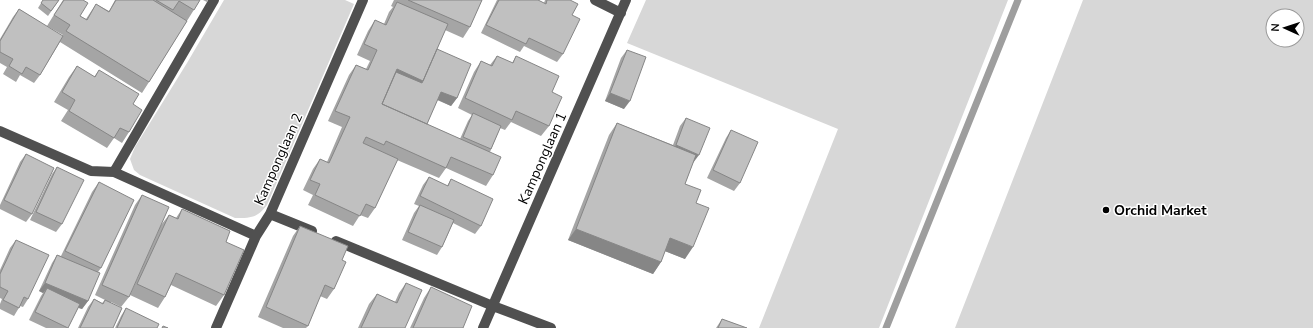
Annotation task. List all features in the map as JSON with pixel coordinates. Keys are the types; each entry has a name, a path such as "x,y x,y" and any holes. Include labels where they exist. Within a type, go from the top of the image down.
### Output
{"street":[{"path":"114,172 214,0"},
{"name":"Kamponglaan 2","path":"216,328 256,236 270,214 363,0"},
{"path":"595,0 621,13"},
{"name":"Kamponglaan 1","path":"483,328 626,0"},
{"path":"0,130 91,171 114,172 256,236"},
{"path":"270,214 493,306 551,328"}],"shaded area":[{"path":"224,0 345,0 354,4 267,205 257,215 245,218 235,218 140,175 134,170 130,159 135,147"},
{"path":"646,0 1008,0 879,328 759,328 838,129 627,43"},
{"path":"1083,0 1313,0 1313,328 955,328"}],"building":[{"path":"43,0 59,0 51,11 41,3"},
{"path":"64,0 83,0 88,3 80,16 87,20 96,4 109,12 116,0 153,0 187,21 149,82 66,31 70,25 54,15"},
{"path":"156,0 200,0 194,10 179,1 173,10"},
{"path":"408,0 482,0 470,27"},
{"path":"499,0 538,0 546,4 547,0 570,0 578,4 572,15 580,19 563,54 529,38 526,44 486,25"},
{"path":"397,2 448,24 423,81 397,69 382,104 501,157 493,175 451,157 446,168 386,141 384,145 366,137 363,143 398,159 375,208 366,204 360,216 315,195 320,184 310,180 320,159 329,163 350,117 335,111 356,65 368,70 377,50 364,44 375,20 386,25"},
{"path":"19,9 63,36 40,75 26,67 22,74 9,66 13,59 0,52 0,41"},
{"path":"437,49 471,64 457,98 441,92 427,124 382,104 396,72 422,83"},
{"path":"627,50 646,57 630,101 610,93"},
{"path":"497,56 513,63 516,56 559,76 552,92 562,97 549,126 516,111 512,120 465,98 481,61 492,66"},
{"path":"77,66 95,77 99,70 139,94 133,104 142,110 129,132 120,128 114,138 69,111 75,100 62,92"},
{"path":"473,113 501,126 491,149 463,137"},
{"path":"686,118 710,128 699,155 676,145"},
{"path":"617,123 696,155 685,184 701,190 696,203 709,208 693,247 670,238 661,262 576,229"},
{"path":"731,130 758,142 740,183 713,170"},
{"path":"26,154 54,168 32,214 4,200"},
{"path":"57,167 84,180 62,224 36,212"},
{"path":"429,177 448,186 451,179 493,199 481,226 420,196"},
{"path":"99,182 134,200 101,268 65,251"},
{"path":"142,195 169,207 129,297 102,285"},
{"path":"420,205 454,220 442,247 408,232"},
{"path":"182,209 230,231 226,242 244,250 224,295 176,273 165,297 137,284 169,215 178,219"},
{"path":"300,226 348,246 342,260 346,262 334,289 325,285 308,326 266,307"},
{"path":"16,240 49,255 28,299 24,297 19,308 3,300 8,291 0,287 0,274"},
{"path":"57,255 100,273 88,301 45,283"},
{"path":"406,283 422,290 405,328 361,328 377,294 397,303"},
{"path":"431,287 472,306 463,328 413,328"},
{"path":"47,288 80,304 68,328 35,312"},
{"path":"94,299 103,304 105,300 122,308 113,328 80,328"},
{"path":"126,308 159,324 157,328 117,328"},
{"path":"722,319 747,328 718,328"}],"waterway":[{"path":"886,328 1018,0"}],"place":[{"name":"Orchid Market","path":"1106,210"}]}
